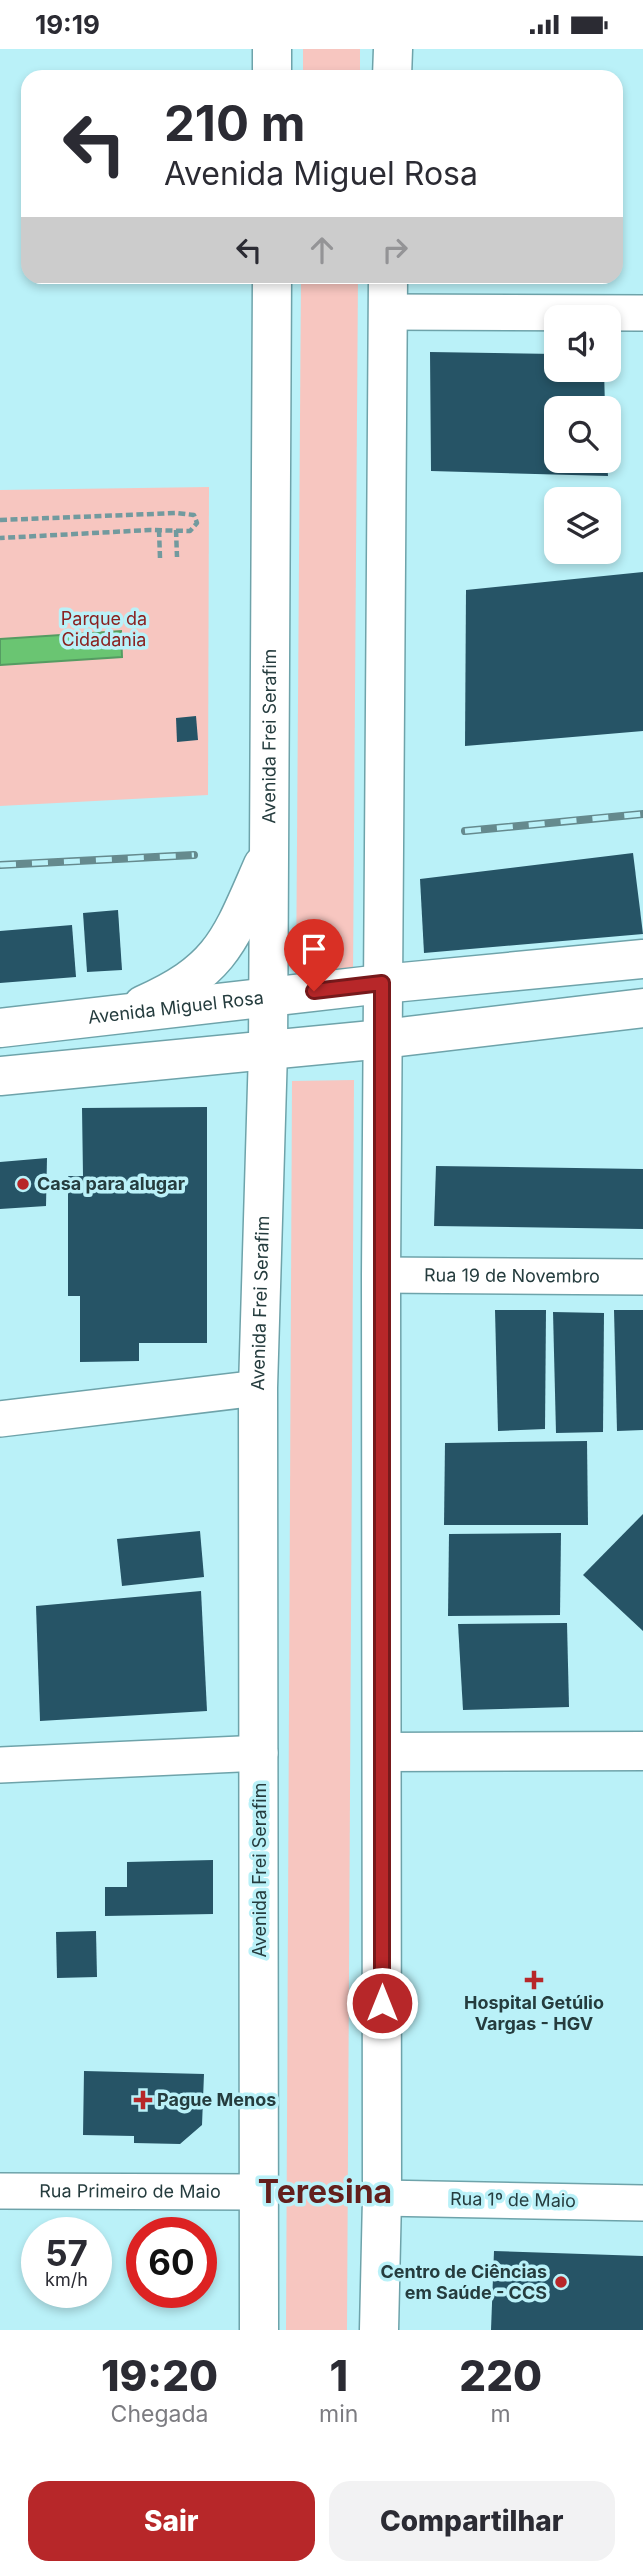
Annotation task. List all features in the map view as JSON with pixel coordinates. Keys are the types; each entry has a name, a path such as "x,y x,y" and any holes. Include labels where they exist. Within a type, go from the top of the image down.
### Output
{"main road":[{"path":"272,49 272,70"},
{"path":"392,70 393,49"},
{"name":"Avenida Frei Serafim","path":"259,2330 258,1388 268,1051 272,284"},
{"path":"379,2330 383,2198 381,1275 388,294"},
{"path":"121,1015 167,994 212,963 235,928 268,854"},
{"name":"Avenida Miguel Rosa","path":"0,1028 382,983 643,959"},
{"path":"0,1076 383,1039 643,1008"},
{"path":"382,1752 643,1751"}],"street":[{"path":"388,294 643,313"},
{"name":"Rua 19 de Novembro","path":"381,1275 643,1277"},
{"path":"0,1419 258,1388"},
{"path":"0,1765 260,1753"},
{"name":"Rua Primeiro de Maio","path":"0,2191 260,2192"},
{"name":"Rua 1º de Maio","path":"383,2198 643,2203"}],"path":[{"path":"0,520 194,515 197,523 195,529 0,538"},
{"path":"159,530 160,558"},
{"path":"176,530 177,557"}],"green space":[{"path":"303,49 360,49 360,70 303,70"},
{"path":"301,284 358,284 353,977 296,983"},
{"name":"Parque da Cidadania","path":"209,487 208,795 0,806 0,490"},
{"path":"354,1080 347,2330 286,2330 292,1081"}],"shaded area":[{"path":"121,631 122,657 0,665 0,639"}],"building":[{"path":"430,352 544,354 544,382 604,382 605,396 544,396 544,473 608,473 608,476 431,471"},
{"path":"643,572 643,731 465,746 466,590"},
{"path":"196,716 198,740 177,742 176,718"},
{"path":"633,853 643,934 424,953 420,879"},
{"path":"118,910 122,970 87,972 83,913"},
{"path":"72,925 76,977 0,983 0,931"},
{"path":"207,1107 207,1343 139,1343 139,1361 80,1362 80,1296 68,1296 68,1176 83,1176 82,1108"},
{"name":"Casa para alugar","path":"47,1158 46,1206 0,1209 0,1162"},
{"path":"436,1166 643,1169 643,1229 434,1226"},
{"path":"495,1310 546,1310 545,1429 498,1431"},
{"path":"614,1310 643,1310 643,1430 617,1431"},
{"path":"553,1312 604,1313 603,1432 556,1433"},
{"path":"587,1441 588,1525 444,1525 445,1443"},
{"path":"643,1514 643,1631 583,1575"},
{"path":"200,1531 204,1577 122,1586 117,1539"},
{"path":"561,1533 560,1615 448,1616 449,1534"},
{"path":"201,1591 207,1711 40,1721 36,1606"},
{"path":"567,1623 569,1707 463,1710 458,1624"},
{"path":"213,1860 213,1914 105,1916 105,1887 127,1887 127,1862"},
{"path":"96,1931 97,1977 57,1978 56,1932"},
{"name":"Pague Menos","path":"84,2071 204,2074 202,2125 180,2144 134,2143 134,2136 83,2135"},
{"name":"Centro de Ciências em Saúde - CCS","path":"494,2251 643,2256 643,2330 491,2330"}],"railway":[{"path":"465,831 643,814"},
{"path":"0,865 194,855"}],"place":[{"name":"Casa para alugar","path":"23,1184"},
{"name":"Hospital Getúlio Vargas - HGV","path":"534,1980"},
{"name":"Pague Menos","path":"143,2100"},
{"name":"Centro de Ciências em Saúde - CCS","path":"561,2282"}],"district":[{"name":"Teresina","path":"325,2192"}],"route":[{"path":"314,991 382,983 382,2003"}]}
